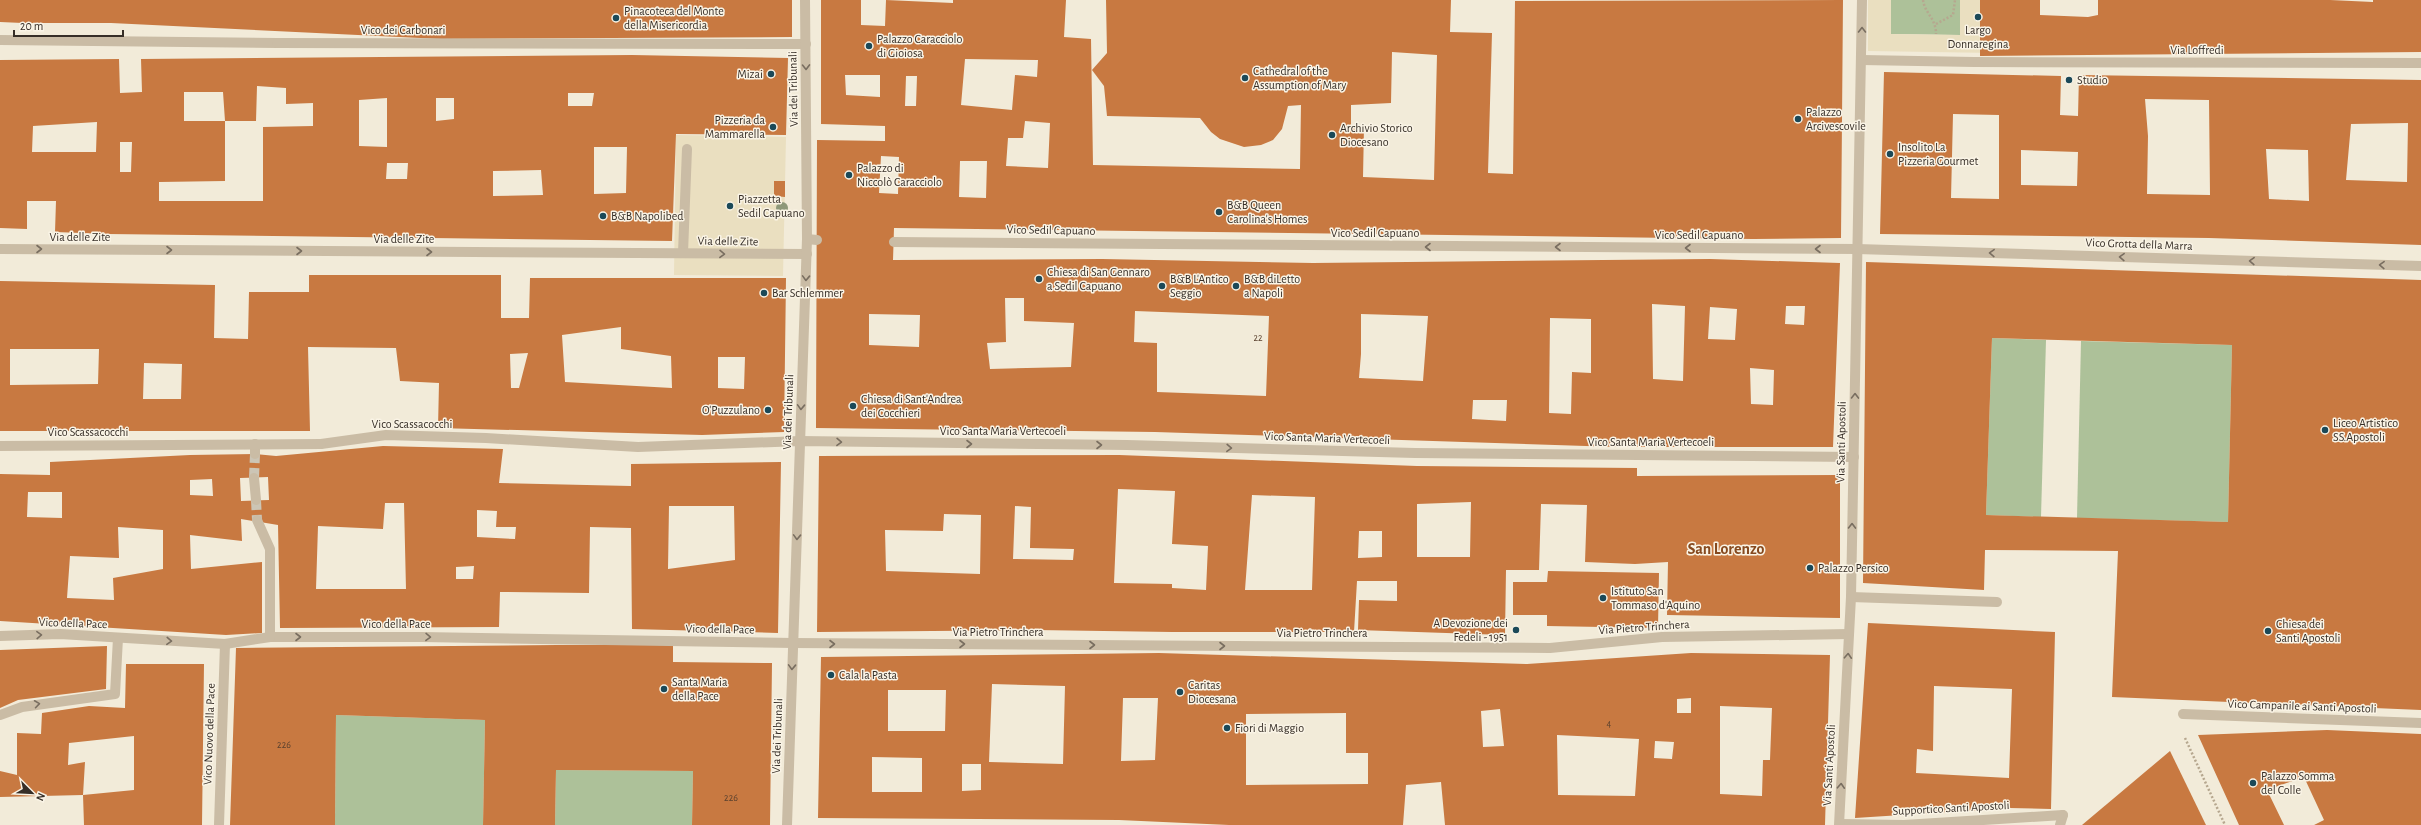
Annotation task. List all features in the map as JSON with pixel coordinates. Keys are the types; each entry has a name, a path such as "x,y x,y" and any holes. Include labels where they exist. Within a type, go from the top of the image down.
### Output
{"street":[{"name":"Via dei Tribunali","path":"787,825 807,254 812,239 805,0"},
{"name":"Via Santi Apostoli","path":"1840,824 1849,634 1854,456 1862,0"},
{"name":"Vico dei Carbonari","path":"0,40 277,43 806,44"},
{"name":"Via Loffredi","path":"1862,60 1974,62 2421,63"},
{"path":"683,253 688,149"},
{"name":"Vico Sedil Capuano","path":"894,242 1857,249"},
{"name":"Via delle Zite","path":"0,249 807,254"},
{"name":"Vico Grotta della Marra","path":"1857,249 2421,266"},
{"name":"Vico Scassacocchi","path":"0,446 255,449 321,444 386,435 486,438 638,447 800,441"},
{"name":"Vico Santa Maria Vertecoeli","path":"800,441 1127,445 1415,453 1854,456"},
{"path":"254,478 256,500"},
{"path":"257,520 270,549 270,637"},
{"path":"1850,597 1997,602"},
{"name":"Vico della Pace","path":"0,636 60,634 225,644 270,637 422,637 793,643"},
{"name":"Via Pietro Trinchera","path":"793,643 1550,648 1662,637 1849,634"},
{"path":"0,715 22,707 115,694 118,638"},
{"name":"Vico Nuovo della Pace","path":"219,825 225,644"},
{"name":"Vico Campanile ai Santi Apostoli","path":"2183,714 2421,723"},
{"name":"Supportico Santi Apostoli","path":"1840,824 1904,825 2062,820"}],"path":[{"path":"1923,0 1923,5 1936,24 1936,34"},
{"path":"1936,24 1953,15 1955,0"},
{"path":"2183,733 2225,825"}],"green space":[{"path":"1891,0 1960,0 1960,35 1891,34"},
{"path":"1992,338 2046,340 2041,517 1986,515"},
{"path":"2081,341 2232,345 2228,522 2077,518"},
{"path":"336,715 485,720 483,825 335,825"},
{"path":"556,770 693,771 692,825 555,825"}],"shaded area":[{"name":"Largo Donnaregina","path":"1868,0 1891,0 1891,34 1960,35 1960,0 1995,0 1995,53 1868,51"},
{"name":"Piazzetta Sedil Capuano","path":"676,135 786,137 783,276 674,275"}],"building":[{"path":"0,0 792,0 792,37 441,39 111,23 0,22"},
{"path":"821,0 861,0 861,25 885,26 886,0 953,3 953,0 1066,0 1064,37 1091,39 1093,165 1300,169 1301,105 1288,106 1282,129 1273,140 1261,145 1244,147 1220,139 1211,132 1200,118 1107,116 1104,86 1092,70 1107,53 1106,0 1451,0 1450,32 1492,33 1488,173 1513,174 1515,1 1843,0 1841,238 1753,239 894,228 893,260 1102,259 1313,263 1710,259 1840,263 1833,447 1617,447 1155,432 816,428 817,140 885,141 885,126 821,124","holes":["1392,52 1437,55 1434,180 1363,177 1364,127 1351,126 1351,105 1391,103","965,59 1038,60 1037,77 1015,75 1012,110 961,105","845,75 880,75 880,97 846,95","906,76 917,76 916,106 905,106","1025,121 1050,123 1048,168 1006,166 1008,138 1023,138","881,156 899,157 898,194 879,193","960,161 987,161 986,198 959,197","1005,298 1024,298 1024,321 1074,323 1071,367 990,369 987,343 1006,342","1652,304 1685,306 1683,381 1653,379","1786,306 1805,306 1804,325 1785,324","1710,307 1737,309 1735,340 1708,339","1135,311 1269,316 1266,396 1157,392 1157,343 1134,342","869,314 920,315 919,347 869,345","1361,314 1428,316 1423,381 1359,378 1361,354","1550,318 1591,319 1591,373 1572,372 1571,414 1549,413","1750,368 1774,370 1773,405 1751,404","1473,400 1507,400 1506,421 1472,419"]},
{"path":"1980,0 2040,0 2040,15 2088,17 2098,15 2098,0 2330,0 2373,2 2373,0 2421,0 2421,52 1980,56"},
{"path":"632,55 788,58 786,135 676,134 672,241 108,234 55,232 56,201 27,201 27,229 0,228 0,60 119,59 120,93 142,92 141,59","holes":["257,86 286,88 286,104 313,103 313,126 263,127 263,201 159,201 159,182 225,181 225,121 256,121","184,92 223,92 225,121 184,121","568,93 594,93 592,106 568,106","387,98 387,147 359,146 359,100","436,98 454,98 454,119 436,121","97,122 96,152 32,152 33,126","120,142 132,142 131,172 120,172","594,147 627,147 626,193 594,194","387,163 408,163 407,179 386,179","541,170 543,195 493,196 493,171"]},
{"path":"1884,72 2061,76 2060,115 2078,116 2079,75 2421,80 2421,245 2209,238 1880,234","holes":["2145,99 2209,100 2210,195 2147,194 2148,136","1953,114 1999,115 1999,199 1951,198","2408,123 2407,182 2346,180 2351,124","2266,149 2308,150 2309,201 2269,199","2021,150 2078,152 2077,186 2021,185"]},
{"path":"774,181 785,181 785,197 774,196"},
{"name":"Liceo Artistico SS.Apostoli","path":"1866,262 2421,280 2421,710 2112,697 2118,551 1985,550 1984,590 1863,583","holes":["1992,338 2232,345 2228,522 1986,515"]},
{"path":"309,275 501,275 501,318 529,318 530,278 786,278 784,432 702,435 438,428 439,383 400,381 396,348 308,347 310,431 0,431 0,281 215,285 214,338 248,339 249,292 309,292","holes":["621,327 621,349 671,356 672,388 565,382 562,335","10,349 99,349 98,384 10,385","528,353 519,388 511,388 510,354","718,357 745,357 744,389 718,388","144,363 182,364 181,399 143,399"]},
{"path":"383,446 503,449 499,483 631,486 631,464 781,462 778,633 632,629 631,528 590,527 589,593 500,592 499,627 280,628 278,525 241,519 242,541 190,535 191,569 262,562 262,633 226,635 0,621 0,474 50,475 50,462 190,455 255,454 276,456","holes":["268,477 269,500 241,501 240,478","212,479 213,496 190,495 190,480","28,492 62,492 62,518 27,517","385,503 404,503 406,589 316,589 318,526 383,529","669,506 734,506 735,560 668,569","477,510 497,511 496,527 516,527 515,539 477,537","118,527 163,530 163,569 113,578 114,600 67,598 70,556 119,558","474,566 473,579 456,579 456,567"]},
{"path":"1119,455 1417,466 1637,468 1637,476 1840,475 1840,618 1667,615 1668,562 1635,564 1585,562 1587,505 1541,504 1539,570 1506,570 1505,635 1358,630 1359,600 1397,601 1397,581 1357,581 1354,632 1036,630 817,632 819,456","holes":["1118,489 1175,491 1172,544 1208,546 1206,590 1172,588 1172,584 1114,583","1252,495 1315,497 1312,590 1245,590","1471,502 1470,557 1417,557 1417,504","1015,506 1031,507 1030,548 1074,549 1073,560 1013,559","944,514 981,515 980,574 886,571 885,530 943,531","1359,531 1382,531 1382,557 1358,558"]},
{"name":"Istituto San Tommaso d'Aquino","path":"1548,571 1659,573 1658,628 1547,626 1547,615 1513,615 1513,582 1547,582"},
{"path":"1868,623 2055,632 2051,809 2010,808 1855,818","holes":["1934,686 2012,689 2009,778 1916,773 1917,749 1933,751"]},
{"path":"673,645 673,662 772,663 770,825 692,825 693,771 556,770 555,825 483,825 485,720 336,715 335,825 230,825 236,648"},
{"path":"107,646 106,689 18,700 0,708 0,650"},
{"path":"1159,653 1527,664 1691,653 1830,655 1825,825 1445,825 1441,782 1406,785 1403,825 1229,825 1119,820 818,818 821,657","holes":["992,684 1065,686 1063,764 989,762","888,690 946,690 945,731 888,731","1123,698 1158,698 1155,760 1121,761","1691,698 1691,713 1677,713 1677,699","1720,706 1772,708 1770,760 1763,760 1762,796 1720,794","1500,709 1504,746 1483,747 1481,711","1346,713 1346,753 1368,753 1368,784 1246,785 1246,714","1557,735 1639,739 1635,796 1558,795","1655,741 1674,742 1672,759 1654,758","872,757 922,758 922,792 872,792","962,764 981,764 981,790 962,791"]},
{"path":"126,664 204,664 202,825 84,825 83,795 0,797 0,771 17,775 17,733 41,734 42,713 89,706 125,708","holes":["134,736 134,790 83,795 85,762 68,765 69,743"]},
{"path":"2327,730 2421,734 2421,825 2314,825 2324,820 2304,777 2267,790 2284,825 2239,825 2198,735"},
{"path":"2170,751 2206,825 2082,825"}],"tunnel":[{"path":"254,478 255,454"},
{"path":"256,500 257,520"}],"place":[{"name":"Largo Donnaregina","path":"1978,17"},
{"name":"Pinacoteca del Monte della Misericordia","path":"616,18"},
{"name":"Palazzo Caracciolo di Gioiosa","path":"869,46"},
{"name":"Mizai","path":"771,74"},
{"name":"Cathedral of the Assumption of Mary","path":"1245,78"},
{"name":"Studio","path":"2069,80"},
{"name":"Palazzo Arcivescovile","path":"1798,119"},
{"name":"Pizzeria da Mammarella","path":"773,127"},
{"name":"Archivio Storico Diocesano","path":"1332,135"},
{"name":"Insolito La Pizzeria Gourmet","path":"1890,154"},
{"name":"Palazzo di Niccolò Caracciolo","path":"849,175"},
{"name":"Piazzetta Sedil Capuano","path":"730,206"},
{"name":"B&B Queen Carolina's Homes","path":"1219,212"},
{"name":"B&B Napolibed","path":"603,216"},
{"name":"Chiesa di San Gennaro a Sedil Capuano","path":"1039,279"},
{"name":"B&B L'Antico Seggio","path":"1162,286"},
{"name":"B&B diLetto a Napoli","path":"1236,286"},
{"name":"Bar Schlemmer","path":"764,293"},
{"name":"Chiesa di Sant'Andrea dei Cocchieri","path":"853,406"},
{"name":"O'Puzzulano","path":"768,410"},
{"name":"Liceo Artistico SS.Apostoli","path":"2325,430"},
{"name":"Palazzo Persico","path":"1810,568"},
{"name":"Istituto San Tommaso d'Aquino","path":"1603,598"},
{"name":"A Devozione dei Fedeli - 1951","path":"1516,630"},
{"name":"Chiesa dei Santi Apostoli","path":"2268,631"},
{"name":"Cala la Pasta","path":"831,675"},
{"name":"Santa Maria della Pace","path":"664,689"},
{"name":"Caritas Diocesana","path":"1180,692"},
{"name":"Fiori di Maggio","path":"1227,728"},
{"name":"Palazzo Somma del Colle","path":"2253,783"}],"district":[{"name":"San Lorenzo","path":"1726,549"}]}
